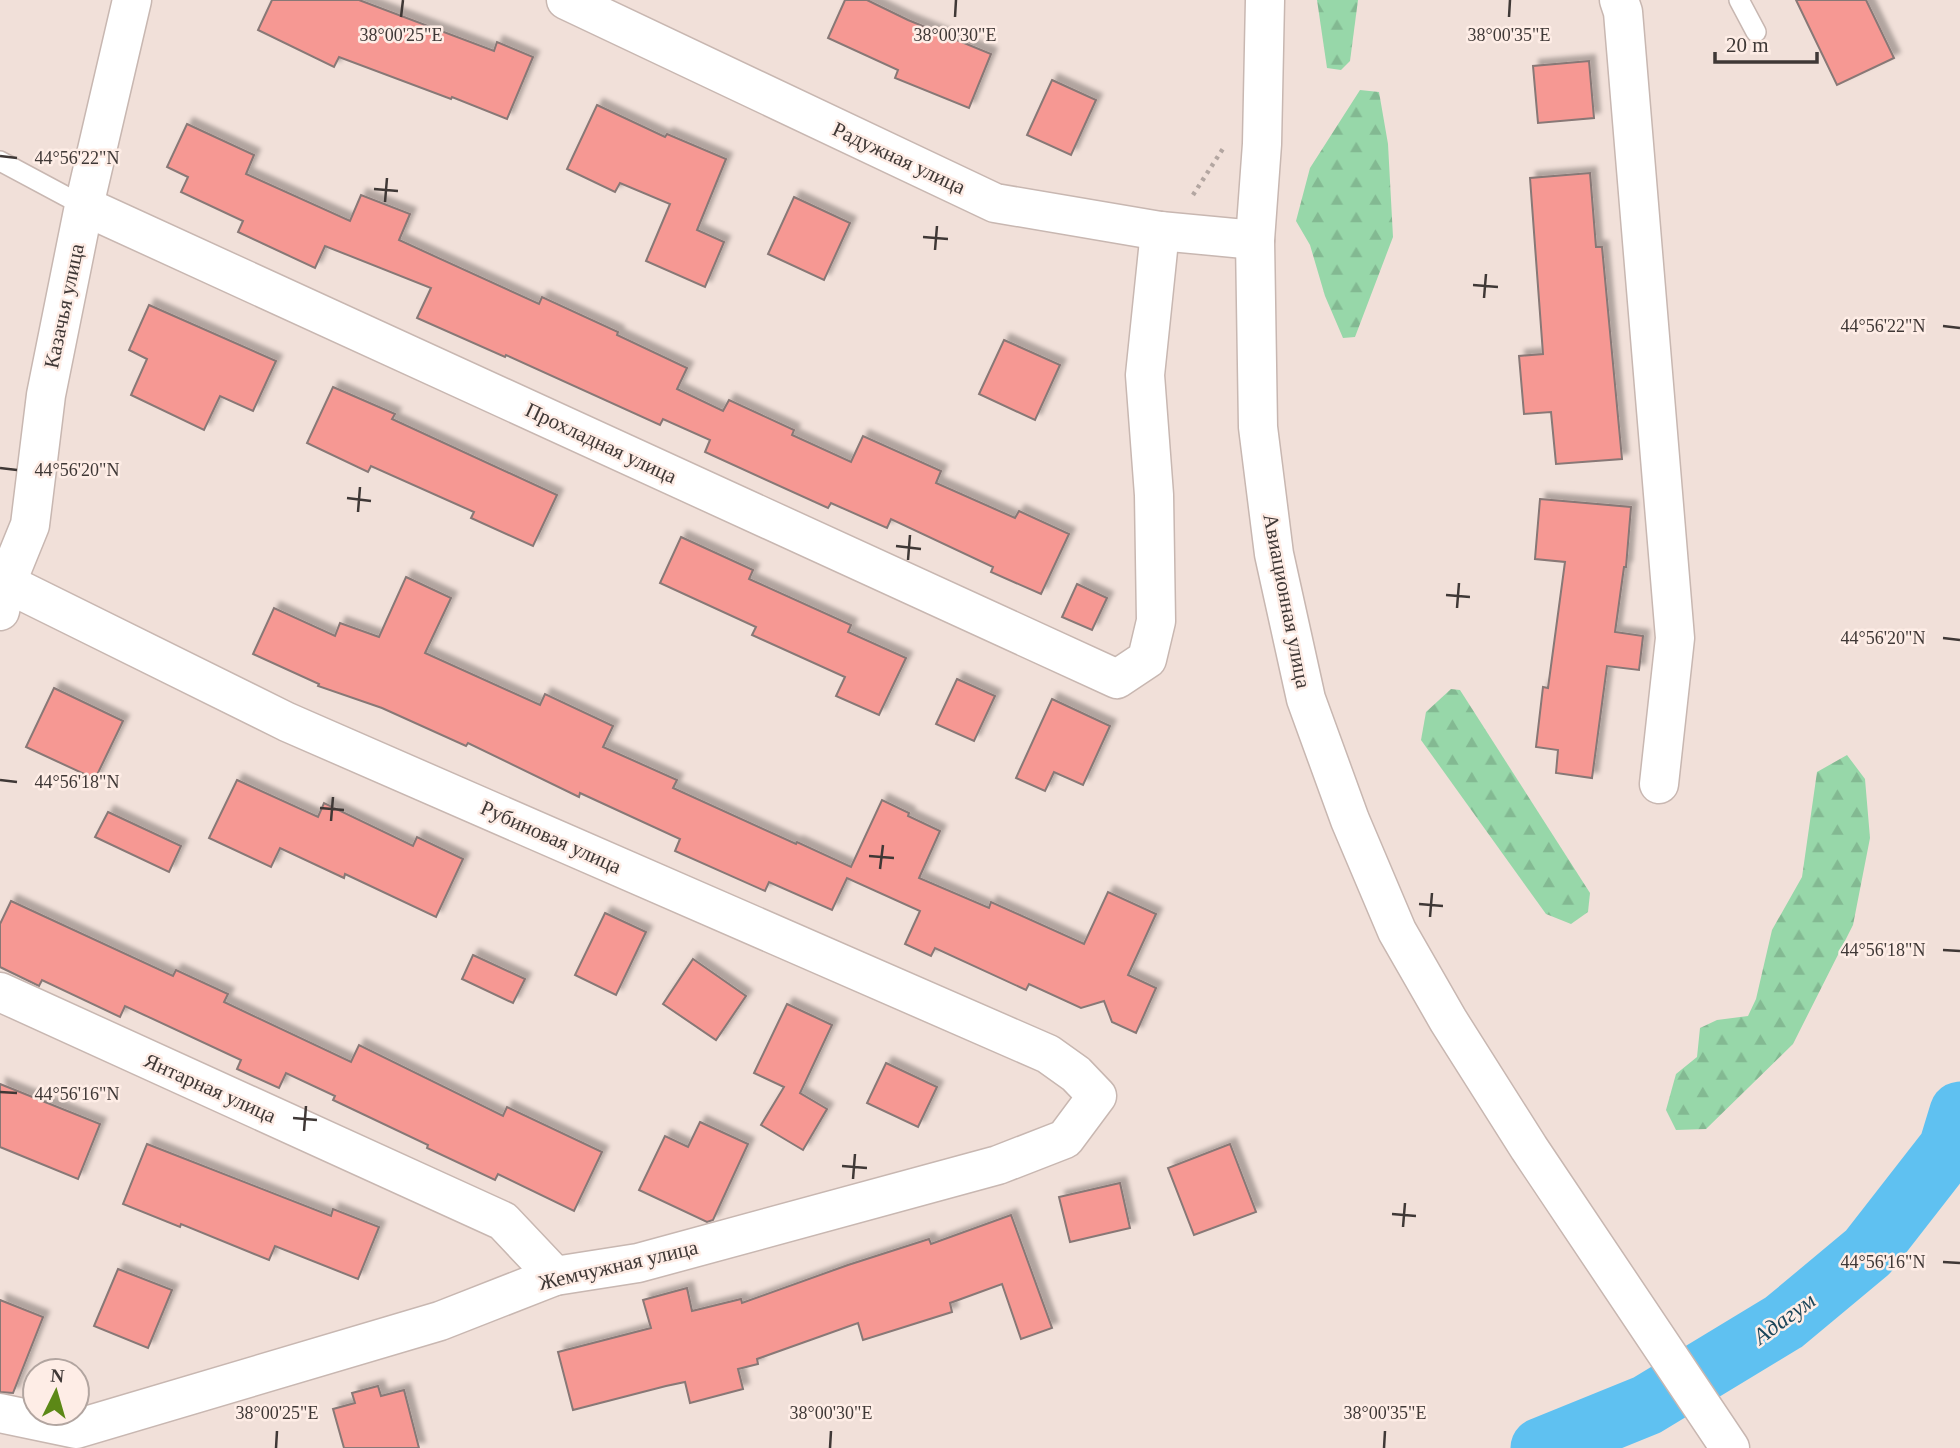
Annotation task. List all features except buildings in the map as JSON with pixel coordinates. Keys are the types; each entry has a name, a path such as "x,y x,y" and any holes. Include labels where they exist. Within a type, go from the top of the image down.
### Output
{"street":[{"name":"Казачья улица","path":"2,592 30,525 46,395 85,206 132,0"},
{"name":"Радужная улица","path":"566,0 995,203 1160,231 1255,240"},
{"name":"Авиационная улица","path":"1265,0 1262,144 1255,240 1258,427 1274,554 1306,699 1350,820 1397,931 1448,1020 1529,1148 1730,1448"},
{"path":"1619,0 1623,12 1675,638 1659,784"},
{"name":"Прохладная улица","path":"85,206 1117,678 1147,659 1156,621 1154,495 1145,375 1160,231"},
{"name":"Рубиновая улица","path":"2,592 287,722 1048,1054 1076,1074 1097,1096"},
{"name":"Янтарная улица","path":"0,992 503,1221 555,1276"},
{"name":"Жемчужная улица","path":"0,1413 76,1429 440,1321 555,1276 638,1263 998,1164 1065,1139 1097,1096"}],"lane":[{"path":"1739,0 1756,32"},
{"path":"0,161 85,206"}],"path":[{"path":"1193,194 1228,141"}],"green space":[{"path":"1317,0 1358,0 1350,61 1341,70 1327,68"},
{"path":"1360,90 1379,92 1388,144 1393,237 1355,337 1343,338 1325,296 1310,245 1296,221 1310,168"},
{"path":"1451,689 1460,690 1590,893 1588,912 1571,924 1546,914 1421,740 1426,712"},
{"path":"1847,755 1865,779 1870,838 1853,925 1793,1044 1706,1129 1676,1130 1666,1110 1676,1074 1697,1057 1700,1028 1717,1020 1748,1016 1756,999 1772,930 1802,877 1817,772"}],"waterway":[{"name":"Адагум","path":"1541,1448 1647,1405 1784,1322 1868,1252 1949,1148 1960,1112"}]}
